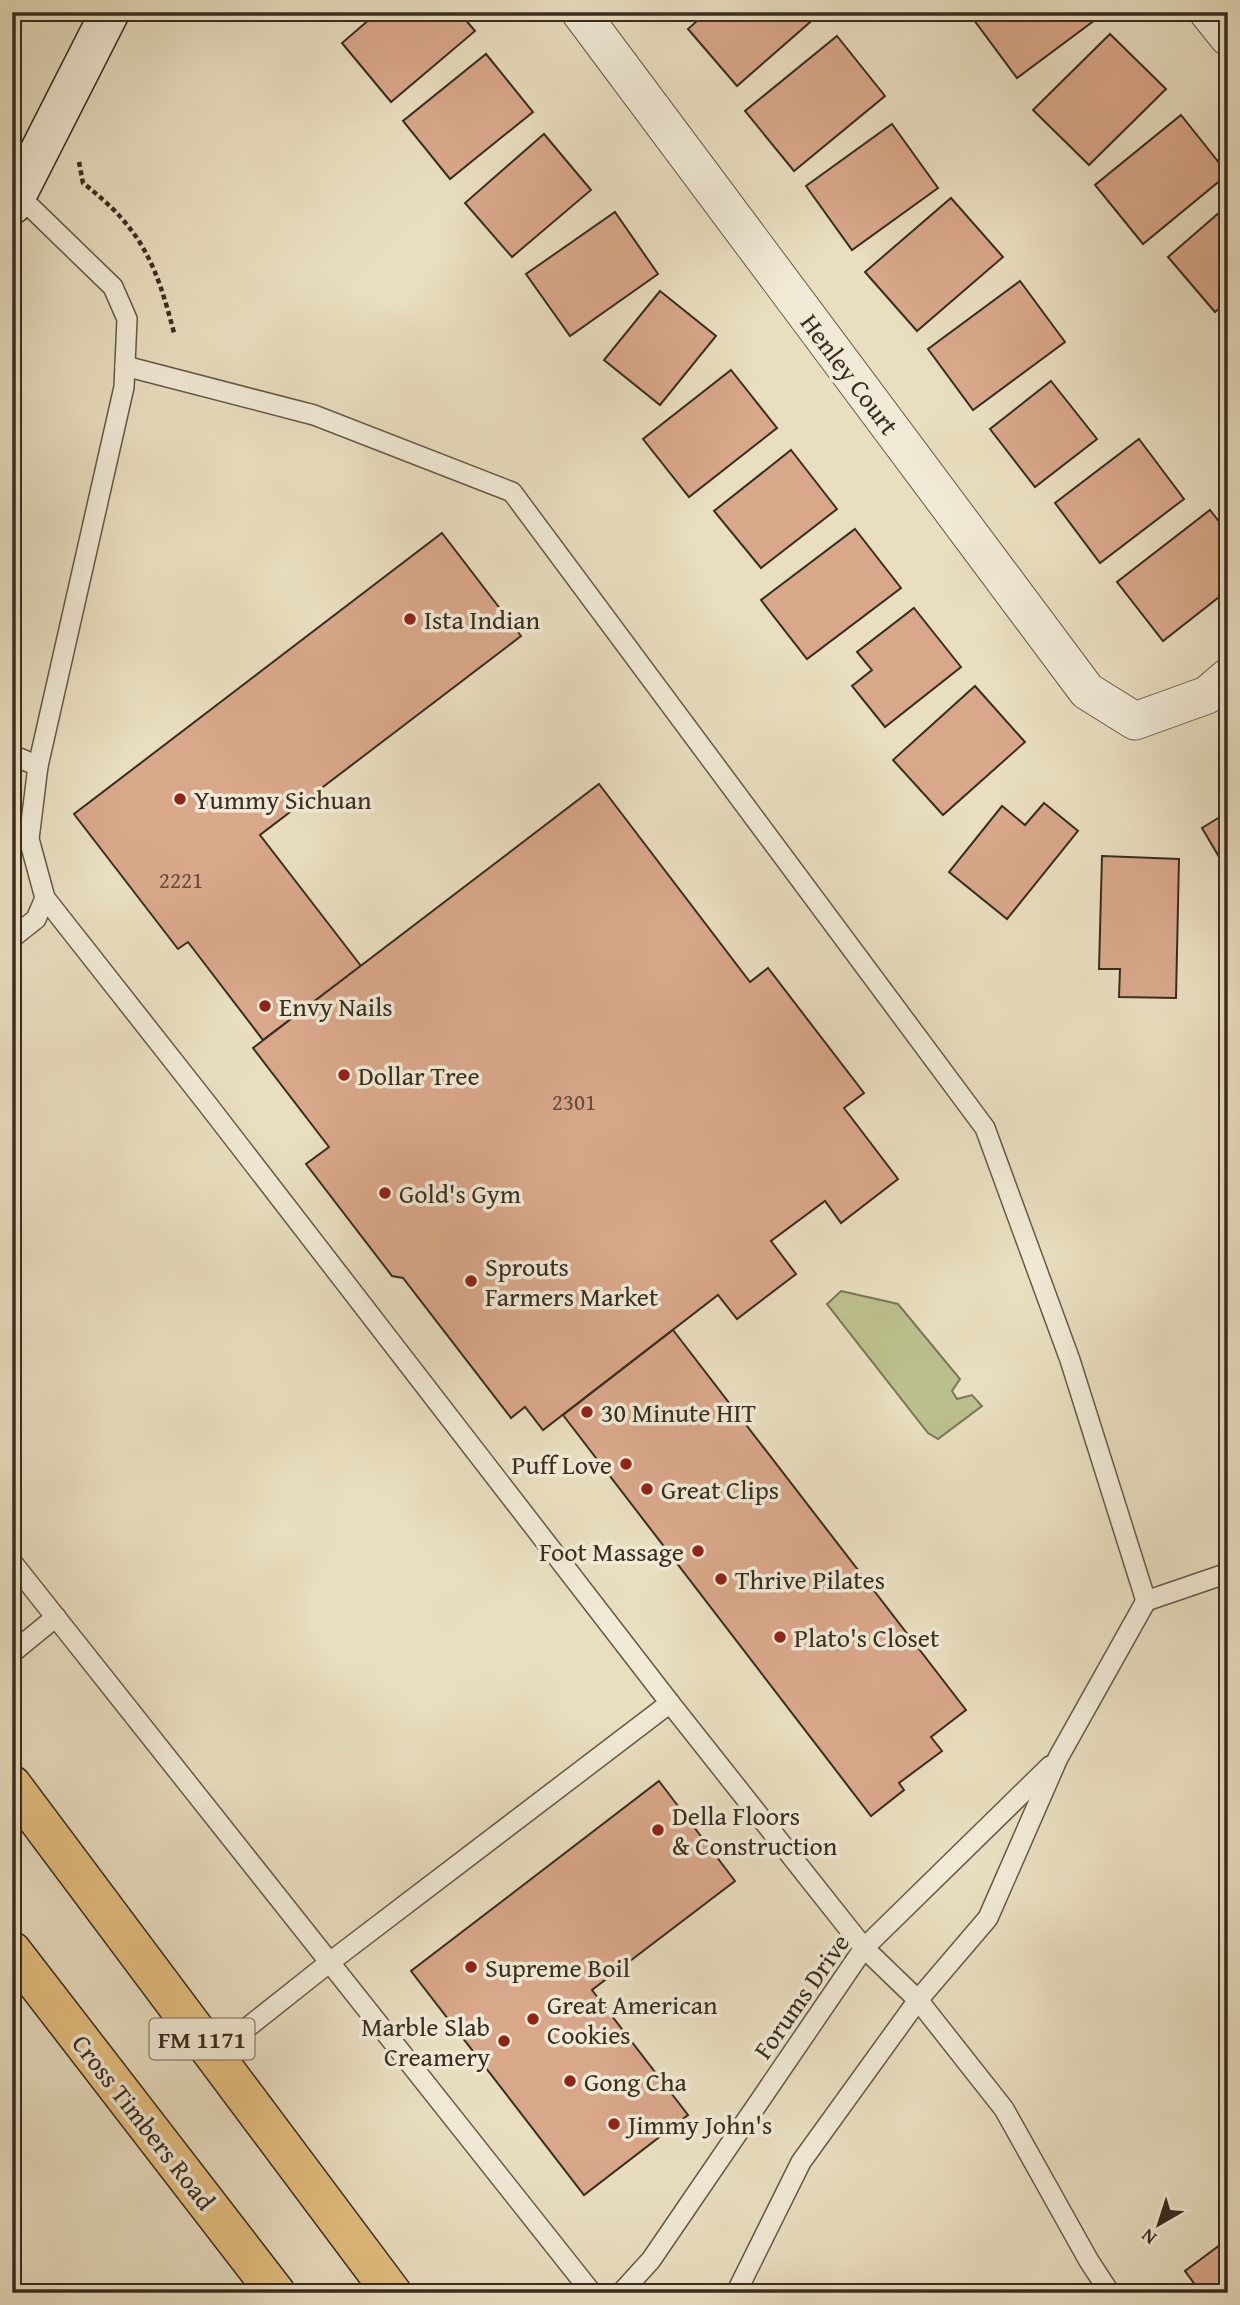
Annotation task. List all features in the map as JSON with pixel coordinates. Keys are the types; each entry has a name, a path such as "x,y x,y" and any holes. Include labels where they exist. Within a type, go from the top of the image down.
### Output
{"main road":[{"path":"14,196 110,12"},
{"name":"FM 1171","path":"12,1785 392,2293"},
{"name":"Cross Timbers Road","path":"12,1951 276,2293"}],"street":[{"name":"Henley Court","path":"580,12 1087,691 1135,721 1207,695 1228,677"},
{"path":"1208,12 1228,37"}],"lane":[{"path":"14,196 113,287 127,319 124,387 38,766 29,839 45,898 216,1114 670,1703 864,1948 918,2000 1004,2109 1089,2261 1110,2293"},
{"path":"125,366 314,415 512,492 985,1128 1070,1360 1104,1477 1146,1601 1228,1573"},
{"path":"12,755 38,766"},
{"path":"12,938 36,919 45,898"},
{"path":"12,1562 592,2293"},
{"name":"Forums Drive","path":"736,2293 801,2162 918,2000 988,1918 1058,1758 1146,1601"},
{"path":"12,1653 56,1618"},
{"path":"214,2054 330,1962 670,1703"},
{"name":"Forums Drive","path":"621,2293 651,2260 864,1948 1058,1758"}],"path":[{"path":"79,162 83,183 105,200 137,235 161,281 174,333"}],"green space":[{"path":"841,1291 898,1304 960,1379 952,1391 957,1399 972,1395 982,1406 938,1439 928,1433 827,1304"}],"building":[{"path":"378,12 459,12 475,31 391,102 342,43"},
{"path":"707,12 814,12 817,16 737,86 688,29"},
{"path":"977,12 1096,12 1099,17 1017,78 971,16"},
{"path":"1110,34 1166,89 1089,165 1033,110"},
{"path":"837,36 885,96 794,171 745,111"},
{"path":"486,54 533,112 450,179 403,121"},
{"path":"1181,115 1228,174 1143,244 1095,185"},
{"path":"892,124 938,188 852,250 806,186"},
{"path":"544,134 591,190 512,257 465,203"},
{"path":"951,198 1003,257 917,331 865,272"},
{"path":"1228,205 1228,301 1215,312 1168,257"},
{"path":"615,212 658,274 570,336 526,274"},
{"path":"1020,281 1065,342 973,410 928,349"},
{"path":"660,291 716,336 660,405 604,360"},
{"path":"731,370 777,428 689,497 643,439"},
{"path":"1051,381 1097,439 1035,487 990,429"},
{"path":"1139,439 1184,499 1100,563 1055,503"},
{"path":"791,450 837,509 761,568 714,511"},
{"path":"1210,510 1228,533 1228,590 1163,641 1117,582"},
{"path":"855,529 901,588 807,659 761,600"},
{"path":"442,533 521,636 260,835 361,966 263,1040 188,942 178,949 74,814"},
{"path":"914,608 961,667 885,727 852,686 872,670 857,652"},
{"path":"975,686 1025,742 943,815 893,760"},
{"path":"599,784 750,982 768,968 864,1093 844,1108 898,1179 841,1223 825,1201 771,1241 796,1274 737,1319 718,1295 543,1430 525,1407 511,1418 403,1278 392,1276 306,1164 329,1147 253,1048"},
{"path":"1044,803 1078,831 1007,919 949,872 1002,806 1025,825"},
{"path":"1228,812 1228,872 1202,828"},
{"path":"1102,856 1179,859 1176,998 1119,997 1120,969 1099,969"},
{"path":"673,1330 966,1710 931,1737 942,1751 899,1783 904,1790 871,1816 563,1415"},
{"path":"659,1781 735,1881 592,1990 688,2115 584,2195 411,1971"},
{"path":"1228,2239 1228,2293 1201,2293 1185,2271"}],"place":[{"name":"Ista Indian","path":"410,619"},
{"name":"Yummy Sichuan","path":"180,799"},
{"name":"Envy Nails","path":"265,1006"},
{"name":"Dollar Tree","path":"344,1075"},
{"name":"Gold's Gym","path":"385,1193"},
{"name":"Sprouts Farmers Market","path":"471,1281"},
{"name":"30 Minute HIT","path":"587,1412"},
{"name":"Puff Love","path":"626,1464"},
{"name":"Great Clips","path":"647,1489"},
{"name":"Foot Massage","path":"698,1551"},
{"name":"Thrive Pilates","path":"721,1579"},
{"name":"Plato's Closet","path":"780,1637"},
{"name":"Della Floors & Construction","path":"658,1830"},
{"name":"Supreme Boil","path":"471,1967"},
{"name":"Great American Cookies","path":"533,2019"},
{"name":"Marble Slab Creamery","path":"504,2041"},
{"name":"Gong Cha","path":"570,2081"},
{"name":"Jimmy John's","path":"614,2124"}]}
